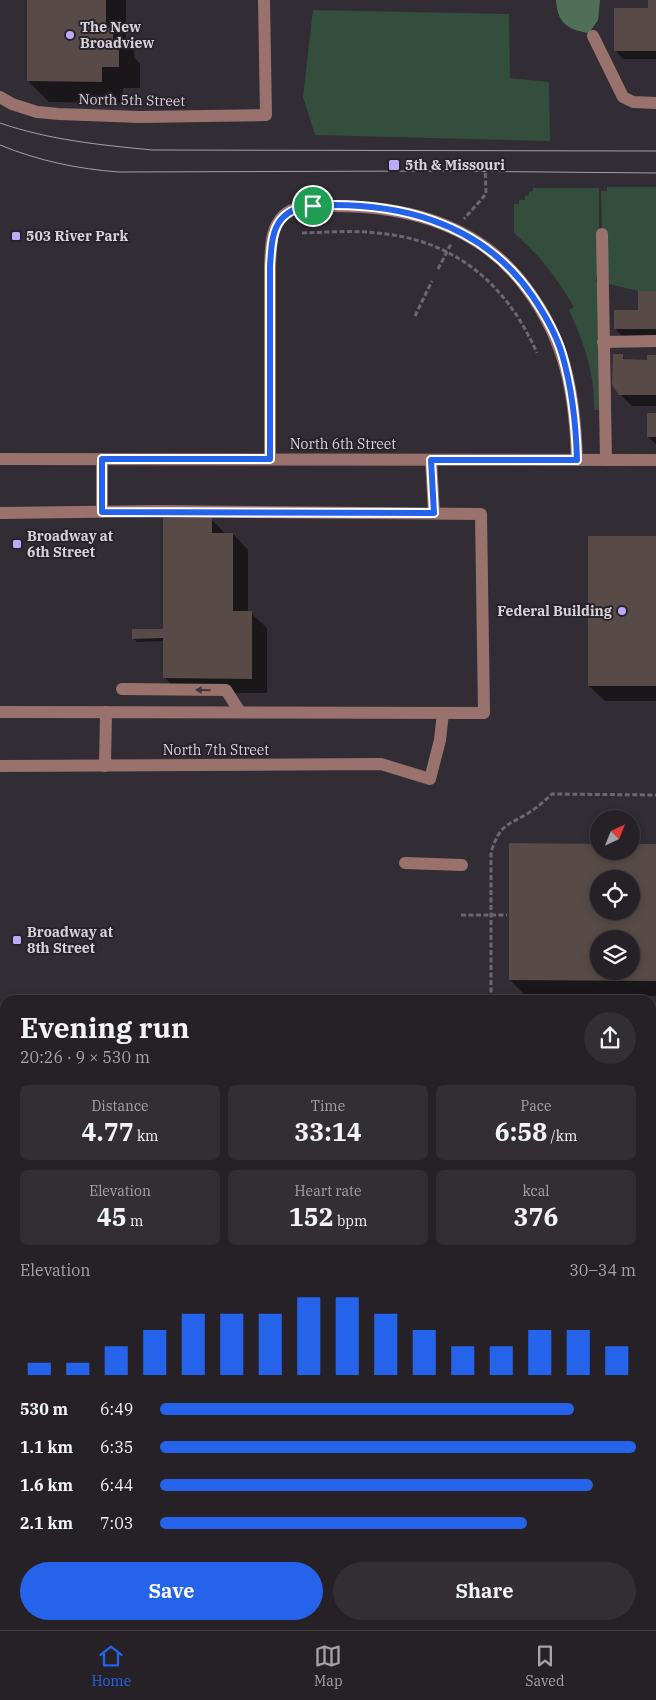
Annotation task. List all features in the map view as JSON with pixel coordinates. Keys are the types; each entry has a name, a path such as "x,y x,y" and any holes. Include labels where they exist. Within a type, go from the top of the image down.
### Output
{"street":[{"name":"North 5th Street","path":"0,97 12,104 37,112 140,117 266,115 264,0"},
{"path":"593,36 623,97 633,102 656,103"},
{"path":"270,459 270,266 272,242 276,227 284,216 298,208 322,206 390,210 427,218 458,230 472,238 485,246 507,265 527,288 544,313 561,350 572,398 577,460"},
{"path":"602,234 606,460"},
{"path":"603,342 656,341"},
{"name":"North 6th Street","path":"0,459 656,460"},
{"path":"102,459 102,512"},
{"path":"431,460 434,513"},
{"path":"0,513 481,514 484,713 0,712"},
{"path":"122,689 226,690 240,712"},
{"path":"105,766 106,712"},
{"name":"North 7th Street","path":"0,766 381,764 430,778 440,740 442,713"},
{"path":"405,862 462,865"}],"path":[{"path":"450,161 485,162 486,194 463,220"},
{"path":"302,233 386,234 419,241 447,252 478,272 503,295 522,322 537,353"},
{"path":"438,270 447,252"},
{"path":"415,316 432,281"},
{"path":"491,995 491,852 496,837 504,826 530,812 552,794 656,795"},
{"path":"461,915 507,915"}],"green space":[{"path":"556,0 600,0 598,20 589,33 575,30 565,24 558,14"},
{"path":"313,10 509,14 510,78 549,82 550,141 315,135 303,97"},
{"path":"607,187 656,187 656,291 638,291 609,284 602,231 601,191 607,191"},
{"path":"533,188 599,188 599,275 596,276 596,282 599,284 600,410 594,410 593,384 588,358 569,310 574,307 547,267 514,233 514,204 519,204 519,200 525,200 525,196 533,191"}],"building":[{"name":"The New Broadview","path":"27,0 106,0 106,28 113,28 113,41 119,41 119,67 102,67 102,82 27,81"},
{"path":"648,0 656,0 656,51 614,51 614,8 648,8"},
{"path":"638,291 656,291 656,329 614,329 614,310 638,310"},
{"path":"613,354 623,354 623,359 647,360 647,355 656,355 656,395 619,395 612,385"},
{"path":"647,413 656,413 656,437 647,437"},
{"path":"163,518 212,518 212,533 233,533 233,611 252,611 252,679 163,678 163,638 132,639 132,629 163,629"},
{"name":"Federal Building","path":"588,536 656,536 656,686 588,686"},
{"path":"509,843 590,844 590,860 640,860 640,844 656,844 656,981 509,980"}],"tram line":[{"path":"0,123 56,138 152,150 656,151"},
{"path":"0,145 29,156 59,163 119,172 435,171 656,173"}],"place":[{"name":"The New Broadview","path":"70,35"},
{"name":"5th & Missouri","path":"394,165"},
{"name":"503 River Park","path":"16,236"},
{"name":"Broadway at 6th Street","path":"17,544"},
{"name":"Federal Building","path":"622,611"},
{"name":"Broadway at 8th Street","path":"17,940"}],"route":[{"path":"305,206 313,206 347,206 390,210 427,218 458,230 472,238 485,246 507,265 527,288 544,313 559,344 572,398 577,460 431,460 434,513 102,512 102,459 270,459 270,266 273,234 280,220 289,212 305,206"}]}
